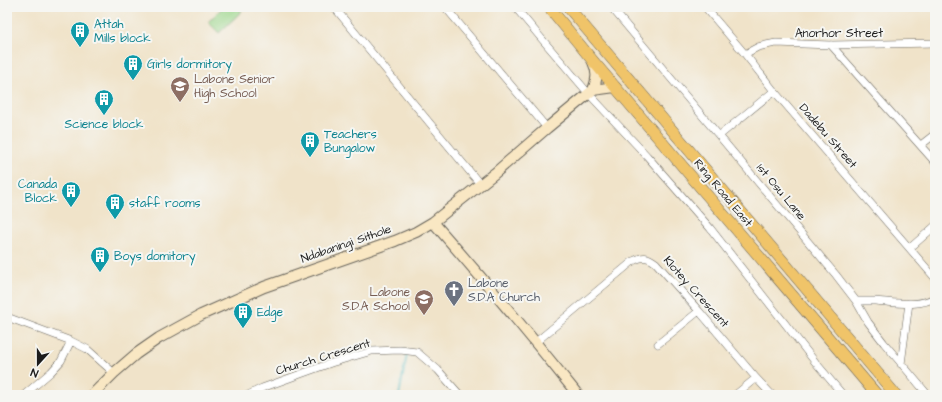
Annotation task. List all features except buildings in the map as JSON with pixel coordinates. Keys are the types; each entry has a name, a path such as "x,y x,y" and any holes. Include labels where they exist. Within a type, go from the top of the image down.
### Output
{"main road":[{"name":"Ring Road East","path":"549,7 593,61 877,395"},
{"name":"Ring Road East","path":"568,7 895,395"}],"street":[{"path":"334,7 480,184"},
{"path":"445,7 547,128"},
{"path":"515,7 710,228 843,395"},
{"name":"1st Osu Lane","path":"611,7 836,275 856,301 868,322 928,395"},
{"name":"Dadebu Street","path":"705,7 935,278"},
{"name":"Anorhor Street","path":"745,54 758,47 776,44 832,45 935,43"},
{"path":"832,45 935,162"},
{"path":"591,92 596,82 597,75 593,61"},
{"path":"591,92 615,87"},
{"path":"720,135 774,90"},
{"name":"Ndabaningi Sithole","path":"92,395 136,354 159,338 201,315 264,287 395,241 416,232 433,222 591,92"},
{"path":"921,145 935,134"},
{"path":"433,222 536,342 578,395"},
{"path":"910,248 935,226"},
{"name":"Klotey Crescent","path":"536,342 633,261 644,257 650,258 656,262 772,395"},
{"path":"856,301 910,303 923,302 935,297"},
{"path":"901,364 910,303"},
{"path":"658,344 699,311"},
{"path":"7,317 71,341 86,349 114,373"},
{"path":"24,395 51,372 61,361 71,341"},
{"name":"Church Crescent","path":"248,395 277,382 338,361 372,351 400,350 417,352 438,370 460,395"},
{"path":"734,395 756,378"}],"green space":[{"path":"223,7 238,7 242,11 219,33 208,22"}],"waterway":[{"path":"399,395 407,354"}],"place":[{"name":"Attah Mills block","path":"80,48"},
{"name":"Girls dormitory","path":"133,81"},
{"name":"Labone Senior High School","path":"180,103"},
{"name":"Science block","path":"104,116"},
{"name":"Teachers Bungalow","path":"310,158"},
{"name":"Canada Block","path":"71,208"},
{"name":"staff rooms","path":"115,220"},
{"name":"Boys domitory","path":"100,273"},
{"name":"Labone S.D.A Church","path":"454,307"},
{"name":"Labone S.D.A School","path":"424,316"},
{"name":"Edge","path":"243,329"}]}
